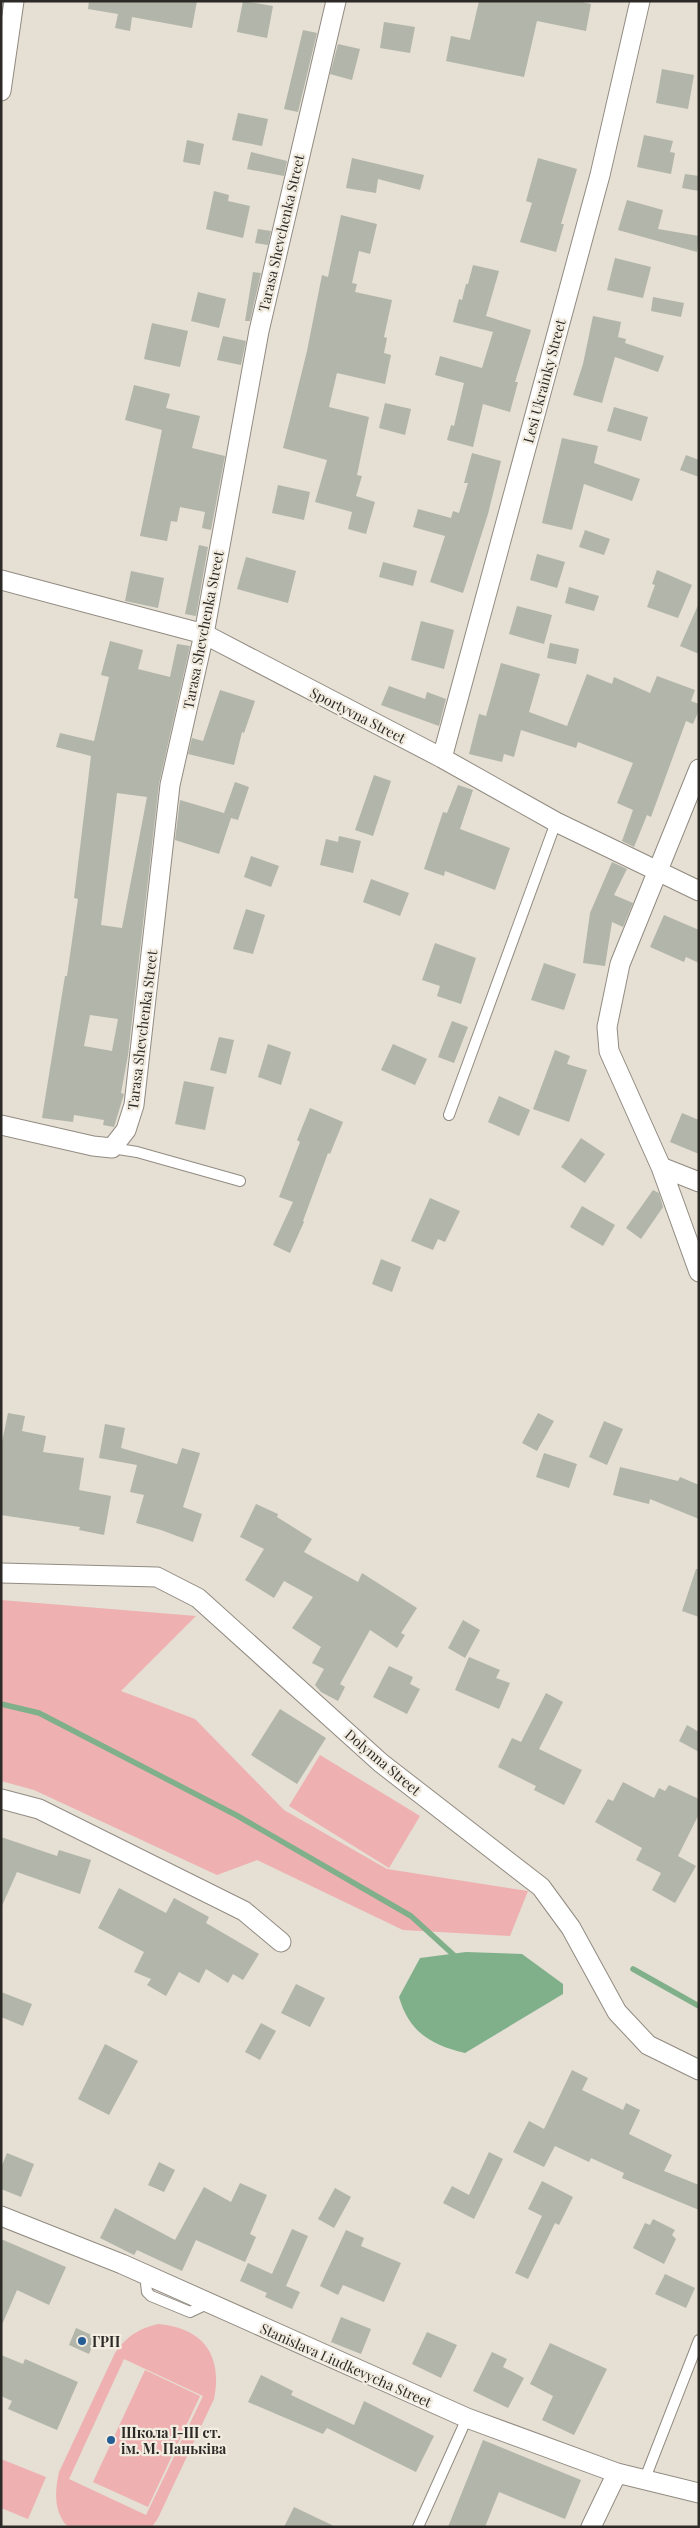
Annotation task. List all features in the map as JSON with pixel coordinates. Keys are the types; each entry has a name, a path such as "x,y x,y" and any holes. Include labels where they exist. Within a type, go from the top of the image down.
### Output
{"street":[{"path":"1,91 14,1"},
{"name":"Tarasa Shevchenka Street","path":"112,1148 126,1130 134,1105 170,785 204,634 259,331 336,1"},
{"name":"Lesi Ukrainky Street","path":"442,758 597,184 640,1"},
{"name":"Sportyvna Street","path":"1,580 204,634 442,758 556,822 699,891"},
{"path":"699,768 620,964 606,1027 609,1052 662,1167 699,1272"},
{"path":"1,1125 93,1146 112,1148"},
{"path":"662,1167 699,1182"},
{"name":"Dolynna Street","path":"1,1573 158,1577 198,1598 381,1763 541,1887 571,1928 617,2012 648,2044 699,2070"},
{"path":"1,1799 39,1809 244,1912 280,1942"},
{"name":"Stanislava Liudkevycha Street","path":"1,2216 145,2274 467,2418 617,2473 699,2493"},
{"path":"591,2527 617,2473"}],"lane":[{"path":"448,1116 556,822"},
{"path":"112,1148 137,1152 240,1181"},
{"path":"644,2481 699,2340"},
{"path":"418,2527 467,2418"}],"shaded area":[{"path":"1,1600 196,1616 121,1691 195,1719 284,1810 387,1869 528,1891 510,1936 403,1930 257,1860 217,1875 34,1790 1,1781"},
{"path":"320,1755 420,1816 389,1868 289,1806"},
{"path":"466,1952 522,1954 563,1984 563,1994 465,2053 442,2046 415,2028 403,2009 399,1997 420,1958"},
{"path":"158,2324 187,2331 198,2338 206,2347 212,2357 215,2369 214,2399 152,2527 68,2527 60,2515 56,2501 59,2472 115,2353 129,2338","holes":["124,2359 203,2396 146,2515 69,2479"]},
{"path":"145,2370 200,2396 148,2507 93,2482"},
{"path":"1,2459 46,2477 28,2519 1,2508"}],"building":[{"path":"89,1 197,1 192,28 132,17 130,31 115,28 118,14 88,9"},
{"path":"243,1 273,6 267,38 237,32"},
{"path":"479,1 578,1 591,4 586,31 537,21 524,77 446,61 451,36 470,40"},
{"path":"384,22 415,27 410,53 380,48"},
{"path":"303,30 317,33 298,112 284,109"},
{"path":"338,44 360,49 352,80 330,74"},
{"path":"662,69 694,75 688,109 656,103"},
{"path":"238,113 268,119 262,146 232,140"},
{"path":"644,135 673,141 670,152 675,153 671,174 637,167"},
{"path":"187,140 204,144 200,165 183,162"},
{"path":"251,152 287,161 284,176 247,169"},
{"path":"352,158 424,175 420,190 378,179 376,193 346,188"},
{"path":"538,158 577,169 561,224 564,224 556,252 520,242 532,203 526,201"},
{"path":"685,174 699,176 699,191 682,188"},
{"path":"214,191 229,195 228,201 250,206 243,238 206,229"},
{"path":"627,200 663,210 658,229 699,236 697,252 618,230"},
{"path":"341,215 377,224 370,254 359,251 352,283 357,284 355,292 392,300 384,337 387,338 384,353 391,355 385,384 337,373 329,407 369,417 357,475 362,476 356,496 375,502 366,534 348,529 352,512 315,502 327,460 283,448 307,351 322,275 328,277"},
{"path":"258,229 271,231 268,245 255,243"},
{"path":"615,258 651,267 643,298 607,290"},
{"path":"473,265 499,271 486,316 531,330 515,382 518,382 510,412 483,404 473,447 447,440 451,425 454,426 464,383 435,375 440,356 482,368 493,332 453,322 459,299 462,300"},
{"path":"253,272 261,273 250,321 245,321"},
{"path":"198,292 226,299 219,328 191,321"},
{"path":"653,297 684,303 681,317 651,311"},
{"path":"593,316 621,322 618,337 626,339 625,343 664,356 658,372 615,357 602,403 573,395 583,364"},
{"path":"152,323 188,331 180,367 144,359"},
{"path":"223,336 246,341 241,365 217,360"},
{"path":"134,385 170,394 166,408 200,416 192,448 225,456 211,530 202,528 205,512 180,507 177,522 171,521 167,541 140,536 162,430 125,420"},
{"path":"385,403 411,409 405,435 379,428"},
{"path":"614,407 648,417 641,441 607,431"},
{"path":"562,438 598,446 594,463 640,479 632,501 584,484 572,530 542,523"},
{"path":"472,453 501,461 488,514 463,593 430,582 445,536 413,527 418,509 451,518 453,511 459,513 468,483 464,483"},
{"path":"686,455 699,460 699,477 680,470"},
{"path":"278,485 310,492 304,520 272,513"},
{"path":"585,530 610,539 604,555 579,547"},
{"path":"199,545 208,547 196,616 185,614"},
{"path":"537,554 565,562 557,588 530,580"},
{"path":"246,557 296,571 288,603 237,589"},
{"path":"383,562 417,571 413,586 379,577"},
{"path":"657,570 692,585 678,618 647,607 655,585 652,584"},
{"path":"131,571 164,578 158,608 125,601"},
{"path":"569,587 599,596 594,611 565,603"},
{"path":"699,603 699,654 680,646"},
{"path":"517,606 552,615 544,644 509,634"},
{"path":"421,621 454,630 444,669 411,660"},
{"path":"110,641 143,650 138,669 170,677 177,644 190,646 159,784 128,1055 121,1093 124,1094 114,1127 103,1125 104,1120 74,1115 73,1122 42,1118 65,976 67,976 78,899 74,898 91,756 56,747 60,733 94,741 109,677 101,675","holes":["117,793 147,797 122,928 101,925","90,1015 118,1019 112,1051 84,1046"]},
{"path":"550,643 579,649 576,664 547,658"},
{"path":"501,663 540,674 529,712 567,726 587,674 612,684 614,677 650,693 657,676 695,690 691,701 699,704 699,710 693,724 686,721 651,817 647,815 634,847 622,841 633,810 617,803 633,763 578,742 576,748 521,730 514,757 504,754 502,762 469,754 479,714 486,716"},
{"path":"389,686 425,699 427,692 446,699 439,726 381,705"},
{"path":"220,690 255,701 244,733 242,732 234,765 188,754 192,738 203,741"},
{"path":"374,775 391,781 373,836 355,830"},
{"path":"235,782 249,787 238,820 231,818 219,854 175,840 180,800 224,813"},
{"path":"458,785 473,790 460,829 510,848 495,890 445,871 444,876 424,869 443,812 447,813"},
{"path":"339,836 361,841 353,873 320,865 326,839 338,842"},
{"path":"251,856 279,866 271,887 244,877"},
{"path":"612,862 627,869 614,895 633,903 623,927 612,922 605,966 583,963 590,913"},
{"path":"371,879 409,893 400,916 363,902"},
{"path":"246,909 265,915 253,954 233,949"},
{"path":"664,915 699,930 699,963 686,957 684,962 650,947"},
{"path":"435,943 476,958 461,1004 437,996 440,986 422,980"},
{"path":"544,963 576,974 564,1010 531,1000"},
{"path":"452,1021 468,1027 454,1063 438,1057"},
{"path":"219,1037 234,1040 226,1074 210,1070"},
{"path":"268,1044 291,1052 281,1085 258,1077"},
{"path":"393,1044 427,1059 415,1085 381,1070"},
{"path":"555,1050 570,1056 567,1064 587,1070 569,1122 533,1109"},
{"path":"184,1081 214,1087 205,1130 175,1124"},
{"path":"499,1096 530,1110 519,1136 488,1122"},
{"path":"310,1108 343,1122 330,1154 328,1153 304,1222 290,1253 273,1245 293,1202 279,1197 300,1142 297,1140"},
{"path":"682,1113 699,1120 699,1154 670,1142"},
{"path":"581,1138 605,1154 585,1183 561,1167"},
{"path":"653,1190 659,1193 663,1207 641,1239 626,1228"},
{"path":"430,1198 460,1211 445,1242 438,1239 433,1250 411,1241"},
{"path":"582,1206 615,1225 603,1246 570,1227"},
{"path":"381,1259 401,1267 392,1292 372,1284"},
{"path":"8,1413 25,1416 22,1431 46,1436 43,1452 84,1458 79,1490 111,1496 104,1535 79,1530 80,1527 1,1515 1,1447"},
{"path":"538,1413 554,1421 537,1451 522,1443"},
{"path":"604,1421 623,1429 607,1465 589,1457"},
{"path":"105,1424 125,1428 121,1448 177,1464 182,1448 200,1453 183,1507 202,1514 193,1542 136,1523 144,1495 130,1492 137,1465 99,1458"},
{"path":"544,1453 577,1464 569,1488 536,1477"},
{"path":"620,1467 678,1481 680,1477 699,1485 699,1519 650,1499 649,1504 613,1495"},
{"path":"256,1504 278,1514 277,1517 312,1539 304,1552 358,1582 362,1573 417,1608 401,1633 405,1635 397,1648 370,1630 340,1684 345,1687 338,1701 321,1692 315,1685 324,1669 312,1663 321,1647 292,1628 313,1597 284,1581 274,1598 245,1580 264,1549 240,1537"},
{"path":"696,1569 699,1569 699,1617 682,1611"},
{"path":"463,1620 480,1630 465,1658 448,1648"},
{"path":"469,1657 500,1670 496,1678 510,1683 499,1709 455,1690"},
{"path":"389,1666 413,1677 410,1684 420,1689 407,1714 373,1697"},
{"path":"546,1693 563,1702 539,1749 582,1770 564,1805 534,1790 536,1786 498,1767 512,1738 521,1742"},
{"path":"280,1709 326,1738 297,1784 251,1755"},
{"path":"687,1725 699,1732 699,1752 679,1741"},
{"path":"623,1782 654,1798 659,1788 665,1791 669,1785 699,1799 699,1814 678,1856 696,1866 675,1903 652,1890 661,1873 636,1860 642,1848 595,1822 608,1799 613,1801"},
{"path":"1,1837 57,1856 59,1850 91,1860 80,1894 17,1872 1,1908"},
{"path":"119,1888 166,1913 174,1898 209,1917 206,1923 259,1954 243,1980 233,1974 228,1983 206,1969 199,1983 179,1972 166,1996 147,1985 151,1979 134,1972 144,1952 98,1928"},
{"path":"296,1984 325,1998 310,2027 281,2013"},
{"path":"1,1992 32,2004 23,2026 1,2017"},
{"path":"261,2023 276,2031 260,2060 245,2052"},
{"path":"105,2044 138,2061 109,2115 78,2099"},
{"path":"572,2070 588,2078 582,2090 623,2110 626,2103 640,2110 629,2134 672,2155 664,2171 699,2185 699,2210 622,2178 624,2173 591,2158 589,2162 555,2146 544,2167 513,2152 529,2121 544,2129"},
{"path":"489,2152 503,2159 474,2219 443,2203 452,2186 469,2195"},
{"path":"7,2153 34,2164 21,2197 1,2189 1,2168"},
{"path":"159,2162 175,2170 164,2192 148,2185"},
{"path":"542,2181 573,2197 559,2225 555,2223 528,2279 515,2273 542,2216 528,2209"},
{"path":"240,2183 267,2195 250,2234 256,2237 245,2262 196,2240 182,2271 137,2250 134,2255 100,2238 115,2208 175,2240 204,2187 231,2202"},
{"path":"335,2188 351,2197 334,2228 318,2219"},
{"path":"653,2219 675,2230 672,2235 676,2239 664,2264 633,2248 645,2223 650,2225"},
{"path":"292,2229 308,2236 286,2286 300,2292 292,2309 265,2297 267,2293 240,2281 248,2263 272,2274"},
{"path":"346,2230 364,2238 361,2246 401,2263 384,2302 343,2285 338,2295 320,2286"},
{"path":"1,2239 66,2267 49,2305 17,2290 1,2327"},
{"path":"665,2274 695,2288 686,2308 655,2294"},
{"path":"341,2317 371,2329 361,2354 331,2342"},
{"name":"ГРП","path":"76,2328 96,2337 89,2354 69,2345"},
{"path":"427,2332 457,2345 441,2378 412,2364"},
{"path":"550,2343 607,2369 574,2435 542,2420 553,2396 530,2384"},
{"path":"492,2352 507,2359 503,2367 524,2378 508,2408 473,2391"},
{"path":"1,2355 23,2364 25,2359 78,2382 57,2430 8,2409 12,2401 1,2396"},
{"path":"261,2375 293,2391 291,2395 354,2425 364,2401 434,2436 416,2472 327,2428 323,2434 248,2402"},
{"path":"483,2440 581,2480 565,2519 499,2492 485,2527 448,2527"},
{"path":"294,2507 336,2527 284,2527"}],"waterway":[{"path":"1,1704 39,1713 236,1815 411,1916 457,1958"},
{"path":"633,1969 699,2006"}],"place":[{"name":"ГРП","path":"82,2341"},
{"name":"Школа І-ІІІ ст. ім. М. Паньківа","path":"111,2440"}]}
